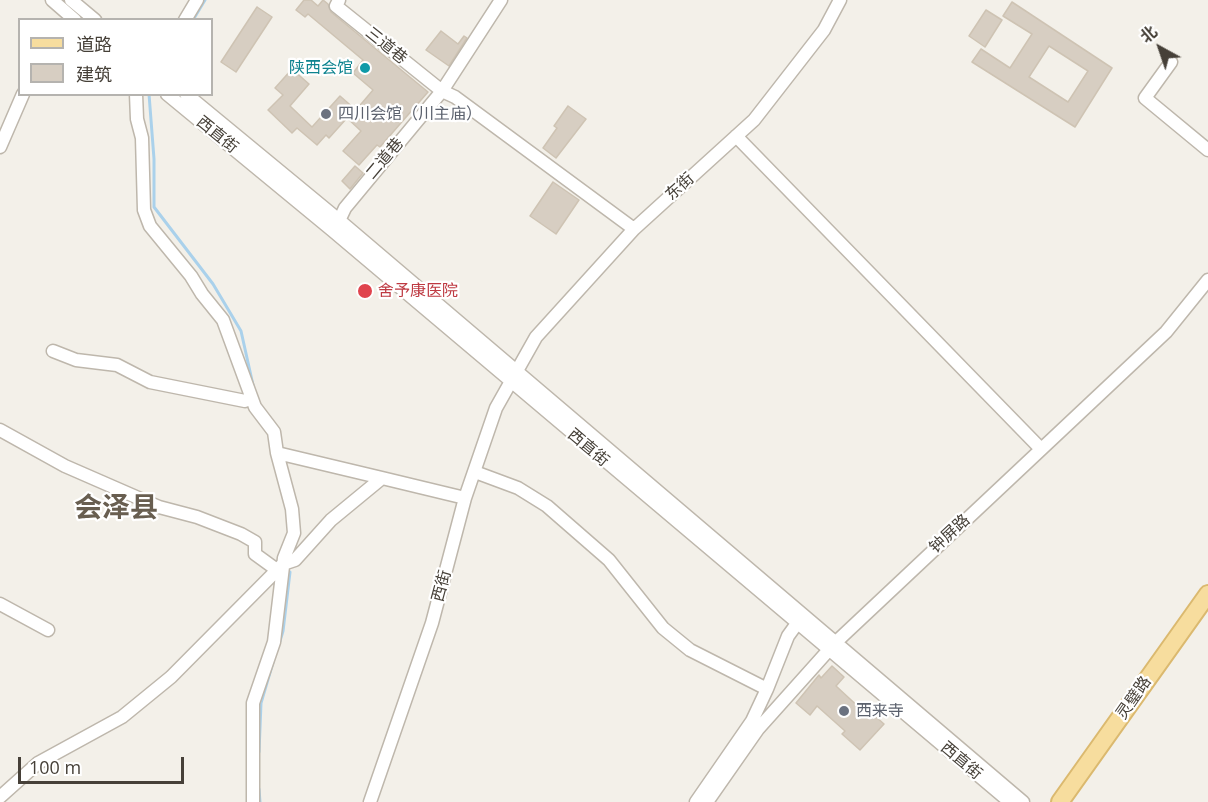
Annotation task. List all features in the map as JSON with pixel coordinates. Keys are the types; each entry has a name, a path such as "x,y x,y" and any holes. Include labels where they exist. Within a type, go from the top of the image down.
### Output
{"main road":[{"name":"灵璧路","path":"1060,802 1208,594"}],"street":[{"path":"51,0 91,18"},
{"path":"186,18 197,0"},
{"name":"三道巷","path":"339,0 336,6 442,91"},
{"name":"二道巷","path":"336,225 345,208 442,91 501,0"},
{"name":"东街","path":"514,377 536,337 634,229 754,120 824,30 840,0"},
{"path":"1172,62 1145,98 1208,150"},
{"path":"442,91 455,97 634,229"},
{"path":"0,147 22,96"},
{"path":"136,96 137,119 142,138 144,210 150,226 223,320 255,407 274,432 277,453 292,509 294,533 280,567 274,642 253,704 252,802"},
{"name":"西直街","path":"170,96 336,225"},
{"name":"西直街","path":"188,96 336,225 800,619 1010,802"},
{"path":"736,136 1041,449"},
{"name":"钟屏路","path":"708,802 758,729 832,647 1166,332 1208,280"},
{"path":"53,351 76,360 117,365 150,382 245,401 251,398"},
{"name":"西街","path":"370,802 432,622 465,498 496,408 514,377"},
{"path":"0,430 65,466 159,507 197,517 241,534 255,542 255,554 280,567"},
{"path":"277,453 465,498"},
{"path":"475,472 518,488 547,506 609,560 663,628 690,650 767,690"},
{"path":"0,797 38,763 122,717 171,677 280,567 294,560 332,520 382,478"},
{"path":"0,604 48,630"},
{"path":"696,802 752,721 788,636 800,619"},
{"name":"西直街","path":"832,647 1023,802"}],"building":[{"path":"304,0 311,0 318,6 323,0 328,4 331,12 428,92 380,147 377,145 359,165 343,151 361,131 347,118 329,138 326,135 317,145 297,128 292,133 268,110 283,95 275,88 292,69 309,84 290,106 312,127 340,96 356,110 373,90 353,73 363,60 308,14 305,17 296,10"},
{"path":"1012,2 1112,68 1075,127 972,62 981,49 1010,68 1032,34 1003,16","holes":["1049,46 1088,71 1068,102 1029,77"]},
{"path":"257,7 272,17 236,72 221,62"},
{"path":"986,10 1002,20 985,47 969,36"},
{"path":"441,31 458,44 464,36 467,38 449,66 426,50"},
{"path":"568,106 586,119 556,158 543,148 557,128 554,126"},
{"path":"355,166 363,173 350,189 342,181"},
{"path":"553,182 579,200 556,234 530,216"},
{"name":"西来寺","path":"832,666 844,677 836,686 863,711 866,708 884,724 860,750 842,734 845,731 817,706 810,715 796,703 819,675 821,678"}],"waterway":[{"path":"194,18 205,0"},
{"path":"149,96 154,159 154,207 213,284 241,331 253,385"},
{"path":"280,641 290,572"},
{"path":"259,752 261,703 274,659"},
{"path":"259,789 260,802"}],"place":[{"name":"陕西会馆","path":"365,68"},
{"name":"四川会馆（川主庙）","path":"326,114"},
{"name":"舍予康医院","path":"365,291"},
{"name":"西来寺","path":"844,711"}],"district":[{"name":"会泽县","path":"116,509"}]}
